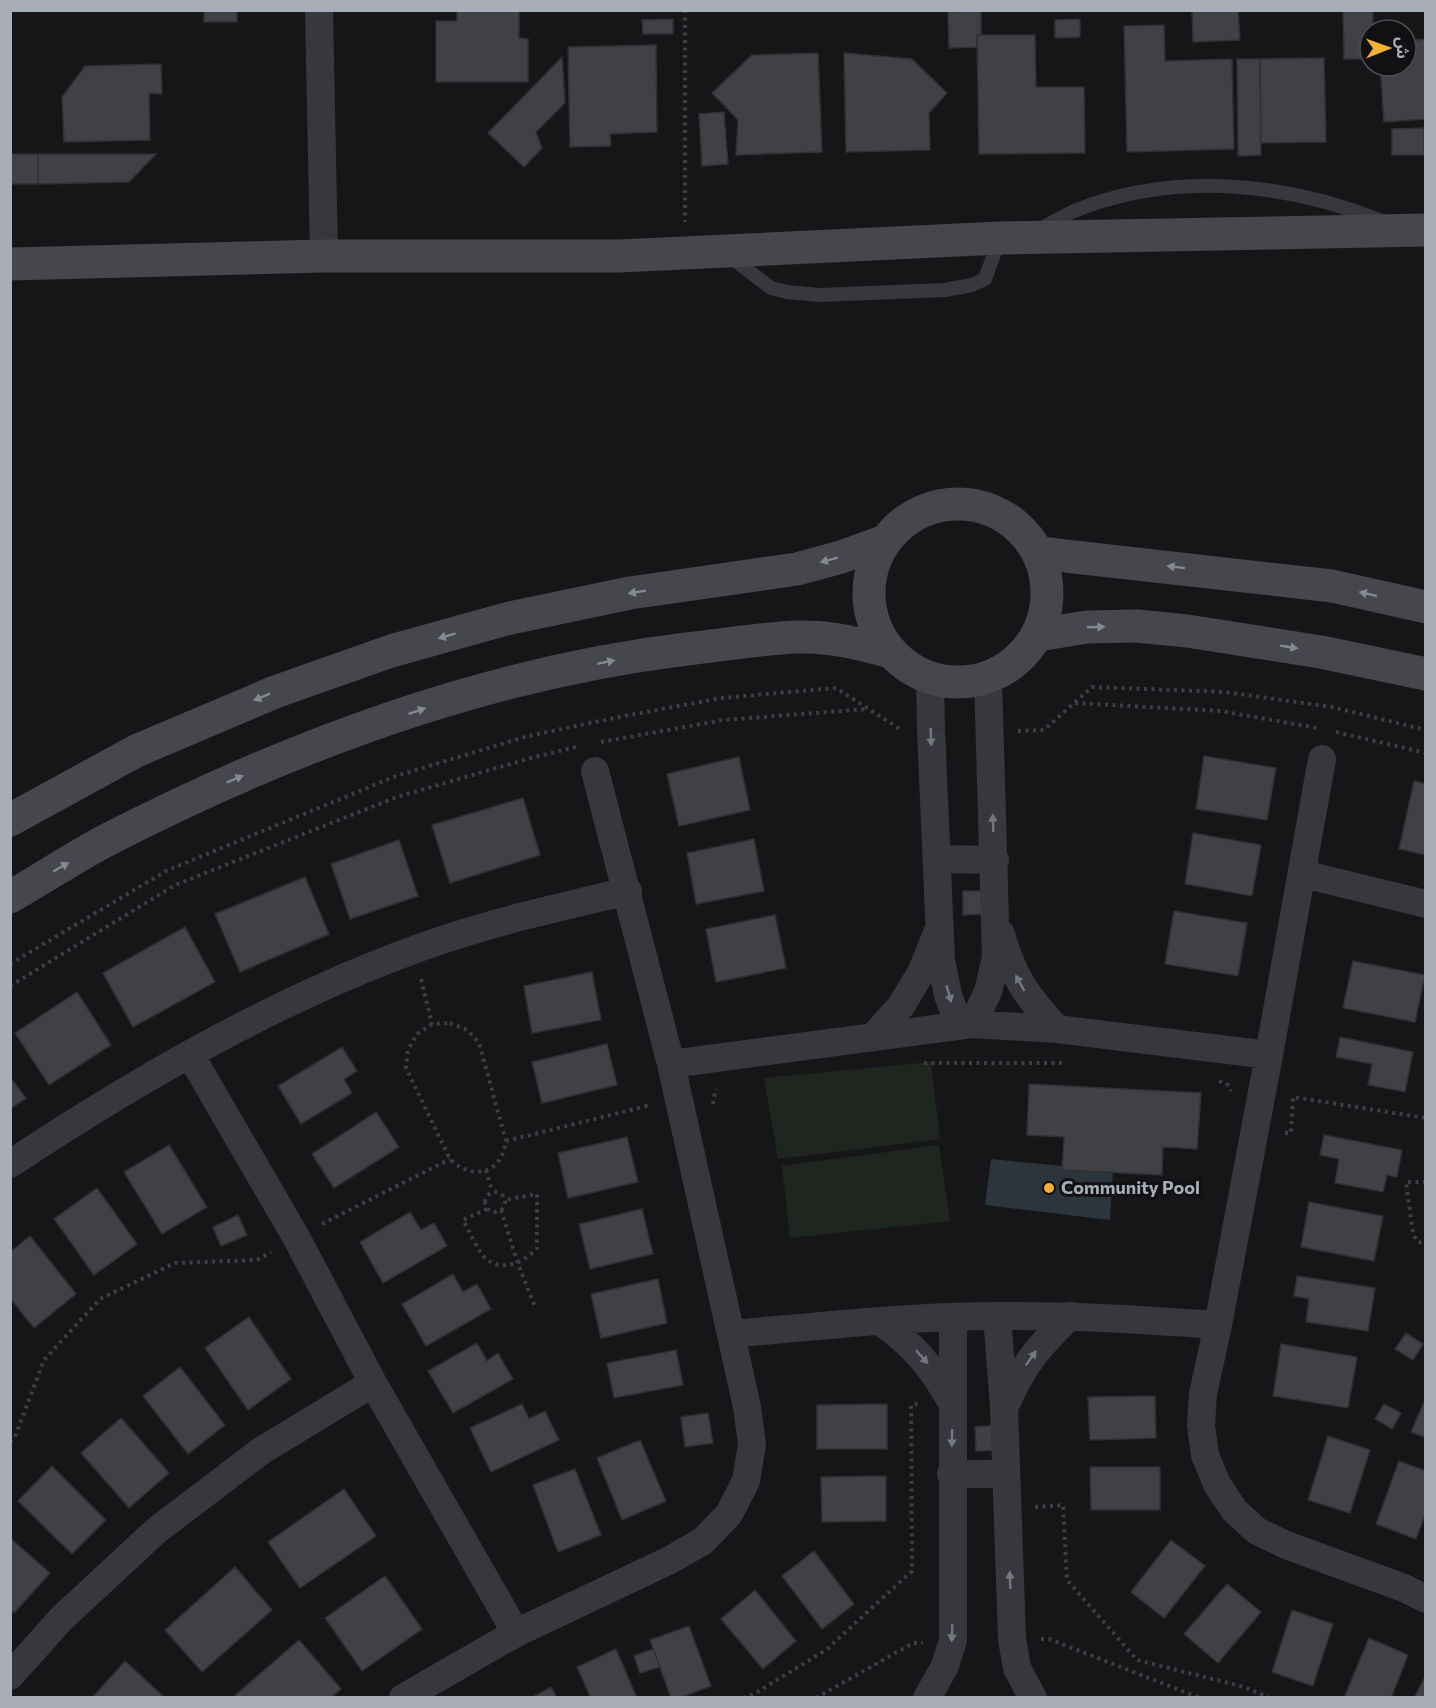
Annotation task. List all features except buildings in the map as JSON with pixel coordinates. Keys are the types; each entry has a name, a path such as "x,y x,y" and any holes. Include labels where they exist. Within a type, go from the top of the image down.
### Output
{"street":[{"path":"319,10 324,256"},
{"path":"10,264 324,256 619,256 1012,238 1415,230"},
{"path":"965,503 995,510 1020,528 1039,553 1047,580 1046,608 1038,635 1008,668 988,678 949,683 930,678 909,668 891,652 878,632 870,610 868,586 874,562 885,541 906,519 934,506 965,503"},
{"path":"10,820 136,751 275,692 391,651 510,618 630,593 797,569 841,557 885,541"},
{"path":"1039,553 1332,586 1425,607"},
{"path":"1038,635 1087,627 1137,626 1167,629 1322,652 1425,674"},
{"path":"10,897 101,843 208,791 328,741 428,707 525,680 644,654 800,637 846,640 891,652"},
{"path":"930,678 941,960 948,994 966,1024"},
{"path":"966,1024 988,992 996,957 997,921 988,678"},
{"path":"403,1698 516,1633 670,1560 703,1541 729,1514 746,1481 752,1444 732,1334 671,1065 628,891 590,758"},
{"path":"1322,759 1303,874 1203,1394 1201,1425 1205,1455 1217,1484 1234,1510 1257,1531 1286,1545 1404,1588 1425,1599"},
{"path":"937,859 995,860"},
{"path":"1303,874 1425,904"},
{"path":"10,1164 92,1110 271,1012 354,974 439,941 532,913 628,891"},
{"path":"997,921 1008,961 1018,980 1029,998 1057,1029"},
{"path":"873,1037 901,1006 922,971 939,928"},
{"path":"671,1065 966,1024 1057,1029 1269,1055"},
{"path":"190,1056 296,1238 373,1383 516,1633"},
{"path":"732,1334 880,1321 998,1316 1070,1316 1218,1325"},
{"path":"998,1316 1004,1407 1012,1639 1017,1668 1033,1698"},
{"path":"1004,1407 1020,1373 1042,1342 1070,1316"},
{"path":"927,1698 945,1666 953,1640 951,1474 953,1317"},
{"path":"880,1321 909,1343 928,1363 952,1402"},
{"path":"10,1676 62,1618 157,1530 261,1451 373,1383"},
{"path":"951,1474 1006,1474"}],"lane":[{"path":"722,250 771,288 787,292 820,295 945,291 972,285 985,279 1012,238 1073,211 1127,195 1193,187 1237,186 1292,193 1346,207 1415,230"}],"path":[{"path":"685,10 685,253"},
{"path":"990,731 1044,730 1092,687 1225,692 1332,706 1425,730"},
{"path":"10,963 166,871 396,776 528,736 722,698 836,688 900,731 931,730"},
{"path":"1074,703 1220,711 1323,729"},
{"path":"595,743 724,720 868,709"},
{"path":"1334,731 1425,753"},
{"path":"10,986 175,885 397,797 531,758 590,758"},
{"path":"430,976 421,979 432,1024"},
{"path":"450,1023 467,1030 478,1044 506,1140 505,1152 499,1162 486,1170 468,1172 458,1167 450,1159 406,1068 408,1050 417,1034 432,1024 450,1023"},
{"path":"919,1063 1046,1061 1068,1063"},
{"path":"1217,1080 1228,1085 1233,1095"},
{"path":"712,1106 719,1086"},
{"path":"1255,1130 1291,1133 1293,1097 1425,1118"},
{"path":"506,1140 647,1106 650,1116"},
{"path":"10,1442 15,1437 44,1359 100,1299 175,1263 257,1260 450,1159"},
{"path":"486,1170 492,1191"},
{"path":"1425,1182 1406,1182 1413,1234 1417,1241 1425,1245"},
{"path":"492,1191 503,1194 506,1200 501,1210 493,1212 487,1209 484,1202 486,1196 492,1191"},
{"path":"487,1209 463,1220 486,1258 501,1265 518,1264 528,1258 537,1248 537,1194 506,1200"},
{"path":"501,1210 518,1264 536,1309"},
{"path":"743,1698 754,1694 826,1650 912,1571 910,1405 952,1402"},
{"path":"1008,1509 1063,1505 1067,1580 1137,1660 1244,1687 1270,1698"}],"shaded area":[{"path":"931,1062 940,1139 778,1159 764,1078"},
{"path":"939,1145 950,1221 790,1238 782,1166"},
{"name":"Community Pool","path":"991,1159 1113,1171 1110,1220 985,1205"}],"place":[{"name":"Community Pool","path":"1049,1188"}]}
